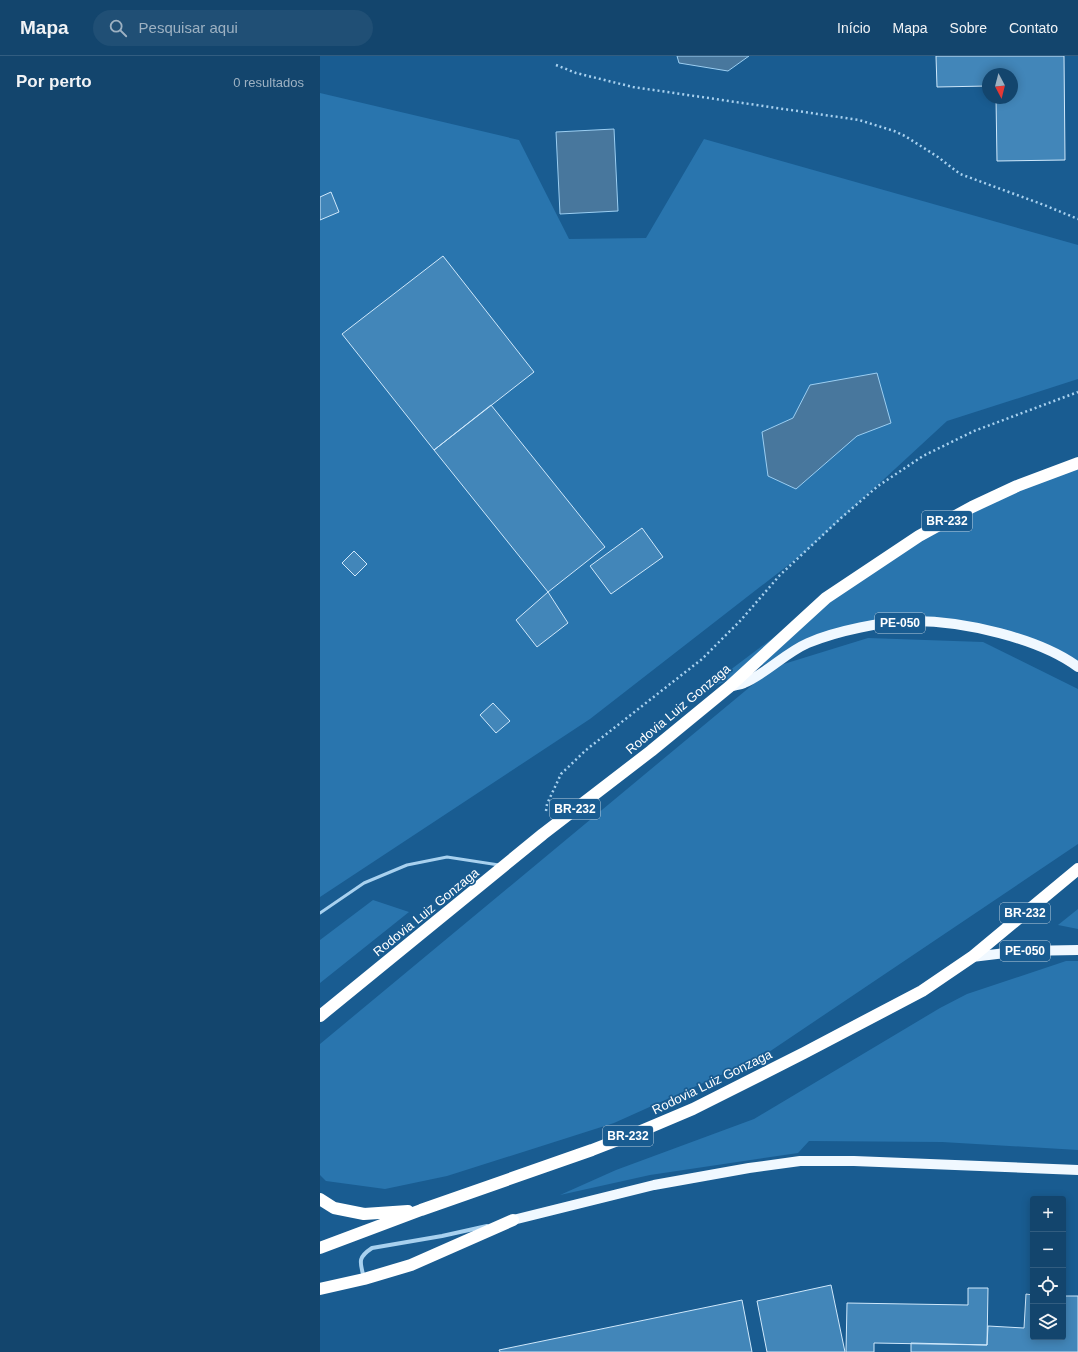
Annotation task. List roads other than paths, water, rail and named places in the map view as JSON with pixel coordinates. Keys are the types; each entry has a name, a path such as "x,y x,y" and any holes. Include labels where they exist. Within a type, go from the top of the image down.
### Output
{"highway":[{"name":"Rodovia Luiz Gonzaga","path":"320,1016 505,866 542,834 651,751 729,687 826,598 919,536 972,507 1017,486 1078,463"},
{"name":"Rodovia Luiz Gonzaga","path":"320,1248 421,1210 641,1132 693,1109 804,1054 922,990 972,957 1078,869"},
{"path":"320,1199 334,1208 364,1214 421,1210"},
{"path":"320,1288 364,1279 411,1265 513,1220"}],"main road":[{"name":"PE-050","path":"729,687 743,683 807,643 834,634 872,626 914,621 958,624 1011,636 1043,648 1066,659 1078,668"},
{"name":"PE-050","path":"972,957 1022,951 1078,950"},
{"path":"513,1220 654,1184 749,1168 800,1162 854,1161 1078,1170"}],"street":[{"path":"364,1279 360,1262 363,1254 372,1248 442,1236 513,1220"}],"lane":[{"path":"320,913 364,883 407,865 447,857 505,866"}]}
